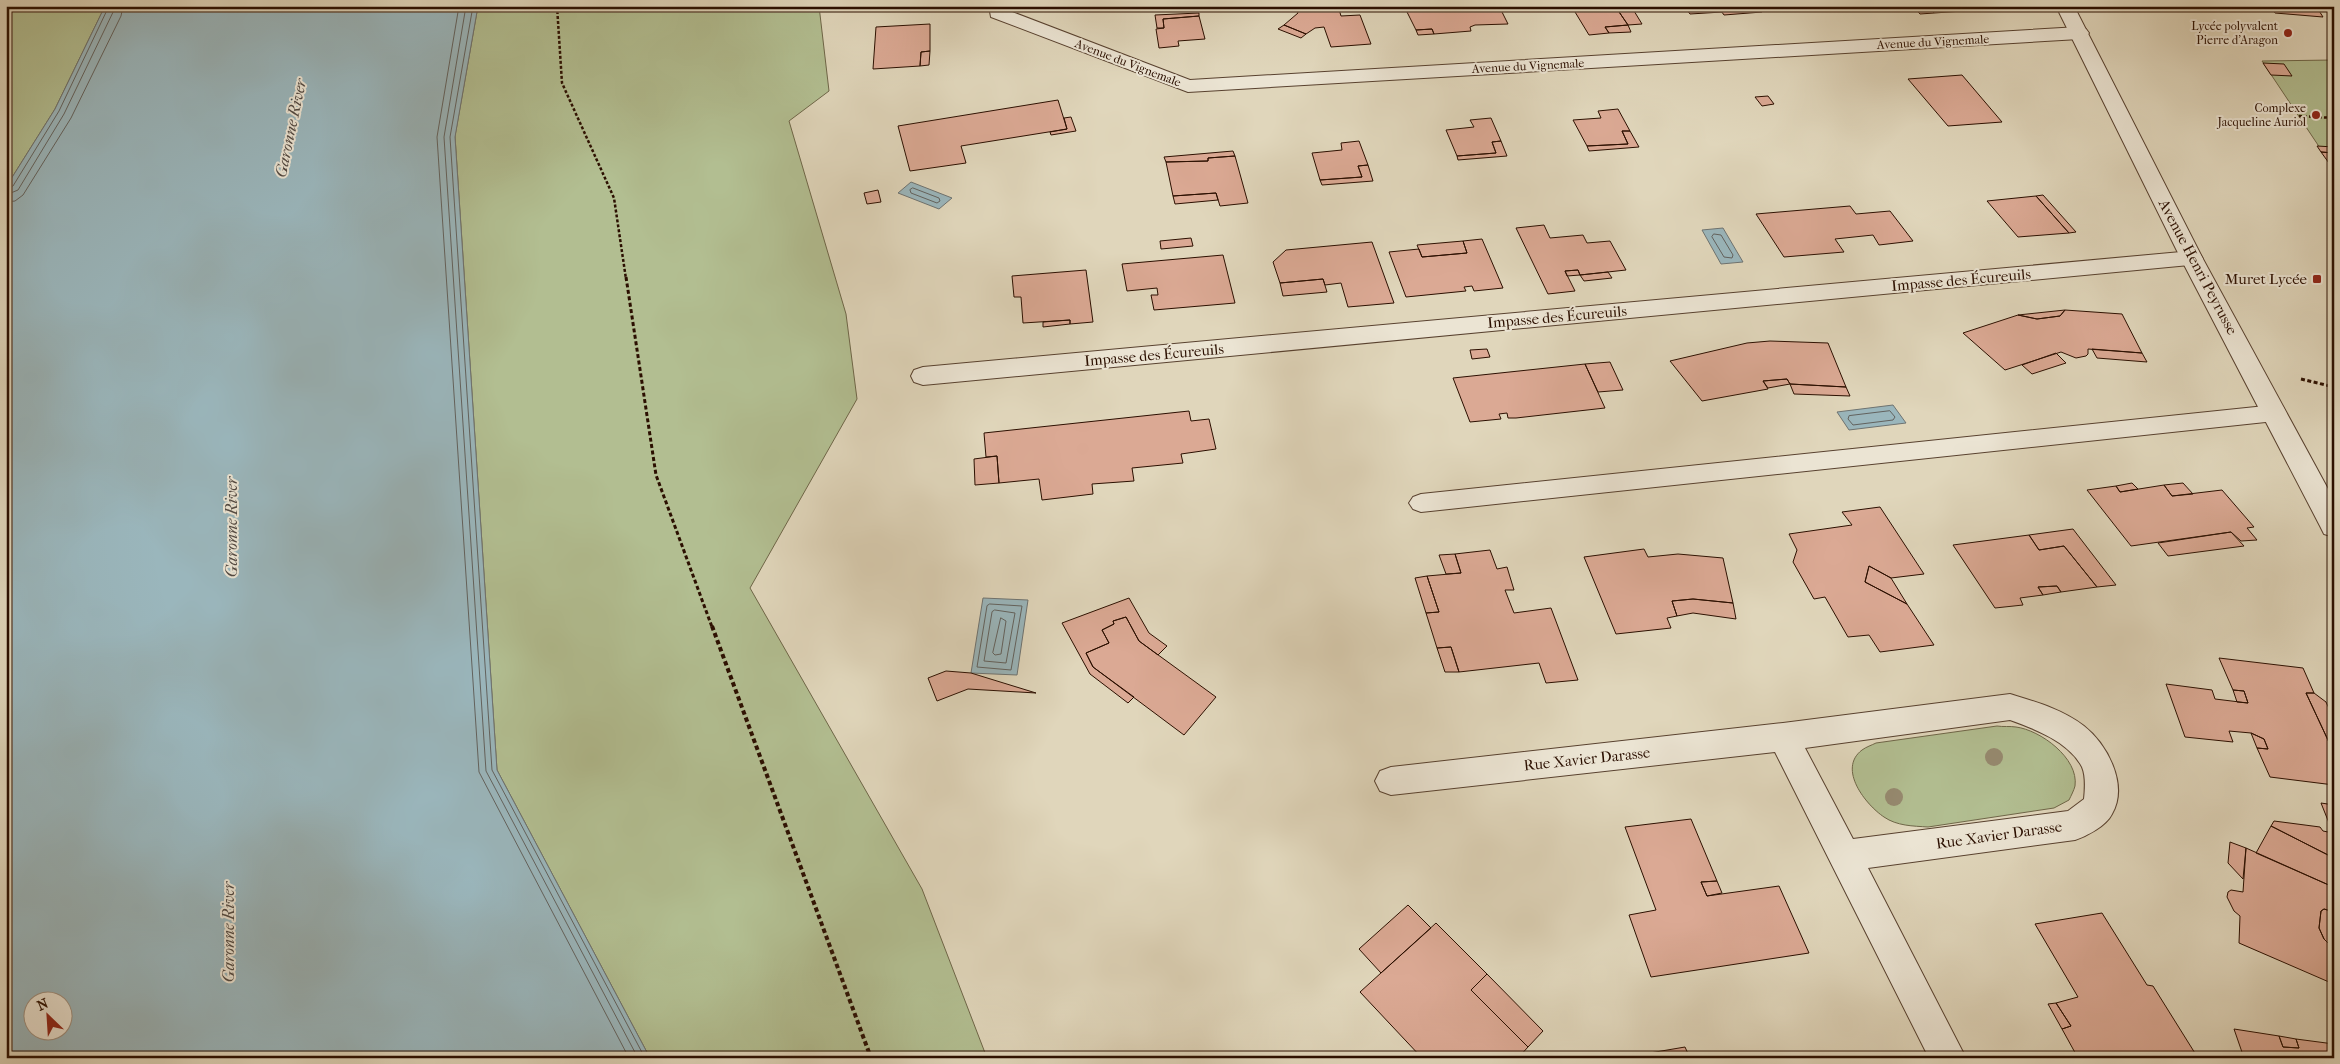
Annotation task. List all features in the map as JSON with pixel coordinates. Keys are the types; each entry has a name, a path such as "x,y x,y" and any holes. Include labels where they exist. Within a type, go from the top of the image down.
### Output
{"street":[{"name":"Avenue du Vignemale","path":"998,6 998,13 1188,86 2079,33"},
{"name":"Avenue Henri Peyrusse","path":"2065,6 2192,259 2334,526"},
{"name":"Impasse des Écureuils","path":"923,376 2192,259"},
{"name":"Rue Xavier Darasse","path":"1391,781 1784,737 2010,707 2050,720 2074,736 2096,761 2102,785 2100,806 2075,825 1846,856"},
{"path":"1784,737 1948,1058"}],"lane":[{"path":"1421,503 2275,413"}],"path":[{"path":"557,6 562,83 614,198 656,475 871,1058"},
{"path":"2299,116 2334,118"}],"green space":[{"path":"6,6 105,6 55,109 6,187"},
{"path":"478,6 819,6 829,91 789,121 846,314 857,399 750,588 922,889 987,1058 650,1058 497,770 455,136"},
{"name":"Complexe Jacqueline Auriol","path":"2334,60 2334,169 2262,61"},
{"path":"1997,726 2026,729 2056,747 2071,765 2075,776 2075,786 2069,800 2054,808 1928,827 1917,826 1900,824 1884,817 1869,804 1853,776 1852,767 1855,758 1862,750 1876,743"}],"water":[{"name":"Garonne River","path":"105,6 478,6 455,137 497,770 650,1058 6,1058 6,187 55,109"},
{"path":"911,182 952,198 939,209 898,193"},
{"path":"1723,228 1743,262 1721,264 1702,230"},
{"path":"1893,405 1906,423 1849,430 1837,412"},
{"path":"983,598 1028,600 1017,675 971,673"}],"building":[{"path":"1296,6 1338,6 1341,16 1360,15 1371,44 1331,47 1324,27 1315,28 1306,34 1284,25 1298,13"},
{"path":"1459,6 1499,6 1508,24 1475,25 1470,27 1471,31 1434,34 1432,29 1416,30 1406,10"},
{"path":"1615,6 1631,6 1642,24 1628,25"},
{"path":"1615,6 1628,25 1605,27 1609,33 1589,35 1572,7"},
{"path":"1684,6 1745,6 1719,8 1722,12 1690,14"},
{"path":"1757,6 1762,12 1724,15 1719,8"},
{"path":"1826,6 1881,6 1829,9"},
{"path":"1893,6 1894,8 1863,10 1861,8"},
{"path":"1913,6 1928,6 1934,13 1920,14"},
{"path":"1928,6 2004,6 2006,8 1934,13"},
{"path":"2270,6 2316,6 2323,17 2275,13"},
{"path":"1199,13 1199,16 1163,19 1164,28 1157,28 1155,15"},
{"path":"1199,16 1205,39 1178,41 1179,46 1159,48 1156,29 1164,28 1163,19"},
{"path":"930,24 930,51 921,52 920,66 873,69 876,27"},
{"path":"1284,25 1306,34 1301,38 1278,29"},
{"path":"1628,25 1631,32 1609,33 1605,27"},
{"path":"1432,29 1434,34 1418,35 1416,30"},
{"path":"930,51 929,65 920,66 921,52"},
{"path":"2263,63 2284,64 2292,76 2271,75"},
{"path":"1962,75 2002,122 1948,126 1908,79"},
{"path":"1768,96 1774,104 1762,106 1755,97"},
{"path":"1058,100 1067,129 961,146 966,163 910,171 898,126"},
{"path":"1618,109 1630,131 1622,131 1628,144 1587,146 1573,120 1601,118 1598,111"},
{"path":"1071,117 1076,131 1051,135 1050,132 1067,129 1064,118"},
{"path":"1491,118 1501,141 1492,142 1496,153 1457,156 1446,130 1474,127 1470,120"},
{"path":"1622,131 1630,131 1639,147 1589,151 1587,146 1628,144"},
{"path":"1359,141 1368,165 1358,166 1362,177 1320,180 1312,153 1342,150 1341,143"},
{"path":"1501,141 1507,156 1458,160 1457,156 1496,153 1492,142"},
{"path":"2317,146 2334,147 2334,153 2321,152"},
{"path":"1233,151 1235,156 1208,158 1208,161 1166,162 1164,157"},
{"path":"2321,152 2334,153 2334,170"},
{"path":"1235,156 1248,203 1220,206 1216,193 1173,196 1166,162 1208,161 1208,158"},
{"path":"1368,165 1373,181 1322,185 1320,180 1362,177 1358,166"},
{"path":"878,190 881,202 867,204 864,193"},
{"path":"1216,193 1218,200 1175,204 1173,196"},
{"path":"2043,195 2076,232 2069,233 2036,196"},
{"path":"2036,196 2069,233 2018,237 1987,201"},
{"path":"1850,206 1856,214 1890,211 1913,241 1879,245 1873,235 1835,239 1844,252 1784,257 1756,214"},
{"path":"1544,225 1550,238 1583,235 1587,243 1610,241 1626,270 1580,275 1578,270 1565,271 1575,291 1548,294 1516,228"},
{"path":"1191,238 1193,246 1161,249 1160,241"},
{"path":"1482,239 1503,288 1474,291 1472,286 1464,287 1466,291 1406,297 1389,252 1419,249 1422,257 1467,253 1463,241"},
{"path":"1463,241 1467,253 1422,257 1417,245"},
{"path":"1372,242 1394,303 1348,307 1341,283 1325,285 1323,279 1280,283 1273,262 1286,250"},
{"path":"1223,255 1235,303 1154,310 1151,295 1158,295 1157,288 1127,291 1122,264"},
{"path":"1086,270 1093,322 1070,324 1070,320 1023,323 1021,297 1014,297 1012,276"},
{"path":"1578,270 1580,275 1567,276 1565,271"},
{"path":"1608,272 1612,278 1584,281 1580,275"},
{"path":"1323,279 1327,292 1283,296 1280,283"},
{"path":"2065,310 2122,314 2142,353 2088,349 2086,356 2076,358 2061,352 2005,370 1963,333 2018,315 2037,319 2060,316"},
{"path":"2065,310 2060,316 2037,319 2018,315"},
{"path":"1070,320 1070,324 1043,327 1043,322"},
{"path":"1770,341 1828,343 1846,387 1790,384 1787,379 1763,381 1768,389 1702,401 1670,361 1747,343"},
{"path":"1487,349 1490,357 1472,359 1470,350"},
{"path":"2092,349 2142,353 2147,362 2097,358"},
{"path":"2056,353 2066,363 2032,374 2022,365"},
{"path":"1610,362 1623,390 1598,392 1585,364"},
{"path":"1585,364 1605,408 1516,418 1508,418 1507,413 1499,414 1501,419 1470,422 1453,378"},
{"path":"1787,379 1790,384 1768,388 1763,381"},
{"path":"1790,384 1846,387 1850,396 1794,394"},
{"path":"1189,411 1191,421 1209,419 1216,449 1181,454 1183,463 1132,468 1134,481 1092,484 1093,494 1042,500 1039,479 999,483 997,456 986,457 984,433"},
{"path":"997,456 999,483 975,485 974,459"},
{"path":"2132,483 2138,489 2120,492 2116,486"},
{"path":"2183,483 2193,494 2172,496 2164,485"},
{"path":"2164,485 2172,496 2222,490 2254,527 2247,528 2257,540 2241,541 2231,532 2131,546 2087,490 2116,486 2120,492"},
{"path":"1880,507 1924,574 1891,578 1869,566 1865,582 1907,604 1934,645 1880,652 1869,635 1848,637 1825,597 1814,599 1793,562 1797,550 1789,534 1852,525 1842,512"},
{"path":"2073,529 2116,585 2097,587 2064,546 2039,550 2029,535"},
{"path":"2231,532 2244,546 2168,556 2158,543"},
{"path":"2029,535 2039,550 2064,546 2097,587 2061,592 2057,586 2038,587 2043,595 2020,598 2023,605 1995,608 1953,545"},
{"path":"1644,549 1648,557 1678,554 1723,558 1733,603 1693,599 1672,601 1677,616 1667,618 1671,628 1616,634 1584,557"},
{"path":"1490,550 1497,569 1507,567 1514,590 1505,590 1514,613 1551,608 1578,680 1546,683 1539,663 1459,672 1451,647 1437,648 1426,613 1439,612 1427,576 1461,573 1455,554"},
{"path":"1455,554 1461,573 1446,574 1439,555"},
{"path":"1869,566 1891,578 1907,604 1865,582"},
{"path":"1427,576 1439,612 1426,613 1415,578"},
{"path":"2057,586 2061,592 2043,595 2038,587"},
{"path":"1129,598 1149,633 1167,646 1158,655 1139,641 1126,617 1113,621 1114,624 1102,630 1109,643 1086,653 1093,667 1134,697 1128,703 1090,674 1062,623"},
{"path":"1693,599 1733,603 1736,619 1693,613 1677,616 1672,601"},
{"path":"1126,617 1139,641 1216,697 1184,735 1093,667 1086,653 1109,643 1102,630 1114,624 1113,621"},
{"path":"1451,647 1459,672 1445,672 1437,648"},
{"path":"2219,658 2303,668 2314,693 2306,693 2334,753 2334,785 2270,777 2257,748 2268,749 2264,739 2251,733 2229,731 2233,742 2185,737 2166,684 2212,690 2215,699 2248,703 2244,691 2233,690"},
{"path":"946,671 971,673 1036,693 968,689 937,701 928,678"},
{"path":"2233,690 2244,691 2248,703 2237,702"},
{"path":"2306,693 2314,693 2326,702 2334,719 2334,753"},
{"path":"2251,733 2264,739 2268,749 2257,748"},
{"path":"2321,803 2334,805 2334,851 2330,856 2271,826 2274,821 2320,827 2323,831 2333,833"},
{"path":"1691,819 1717,881 1701,882 1707,896 1779,886 1809,953 1651,977 1629,915 1656,910 1625,827"},
{"path":"2271,826 2330,856 2334,851 2334,881 2331,886 2256,853"},
{"path":"2230,842 2246,848 2243,879 2228,863"},
{"path":"2246,848 2331,886 2331,911 2324,909 2321,911 2319,928 2324,939 2331,946 2329,982 2239,943 2240,916 2234,911 2227,897 2228,892 2231,890 2243,892"},
{"path":"1717,881 1722,893 1707,896 1701,882"},
{"path":"1408,905 1431,928 1381,973 1359,949"},
{"path":"2324,909 2331,911 2331,946 2324,939 2319,928 2321,911"},
{"path":"2102,913 2147,985 2153,986 2198,1058 2078,1058 2062,1029 2071,1026 2056,1003 2078,997 2035,924"},
{"path":"1436,923 1487,974 1471,990 1528,1047 1518,1058 1422,1058 1360,992"},
{"path":"1487,974 1543,1031 1528,1047 1471,990"},
{"path":"2056,1003 2071,1026 2062,1029 2048,1004"},
{"path":"2234,1029 2279,1036 2283,1047 2299,1048 2296,1039 2334,1044 2334,1058 2244,1058"},
{"path":"2279,1036 2296,1039 2299,1048 2283,1047"},
{"path":"1685,1047 1690,1058 1626,1057"}],"place":[{"name":"Lycée polyvalent Pierre d'Aragon","path":"2288,33"},
{"name":"Complexe Jacqueline Auriol","path":"2316,115"},
{"name":"Muret Lycée","path":"2317,279"}]}
